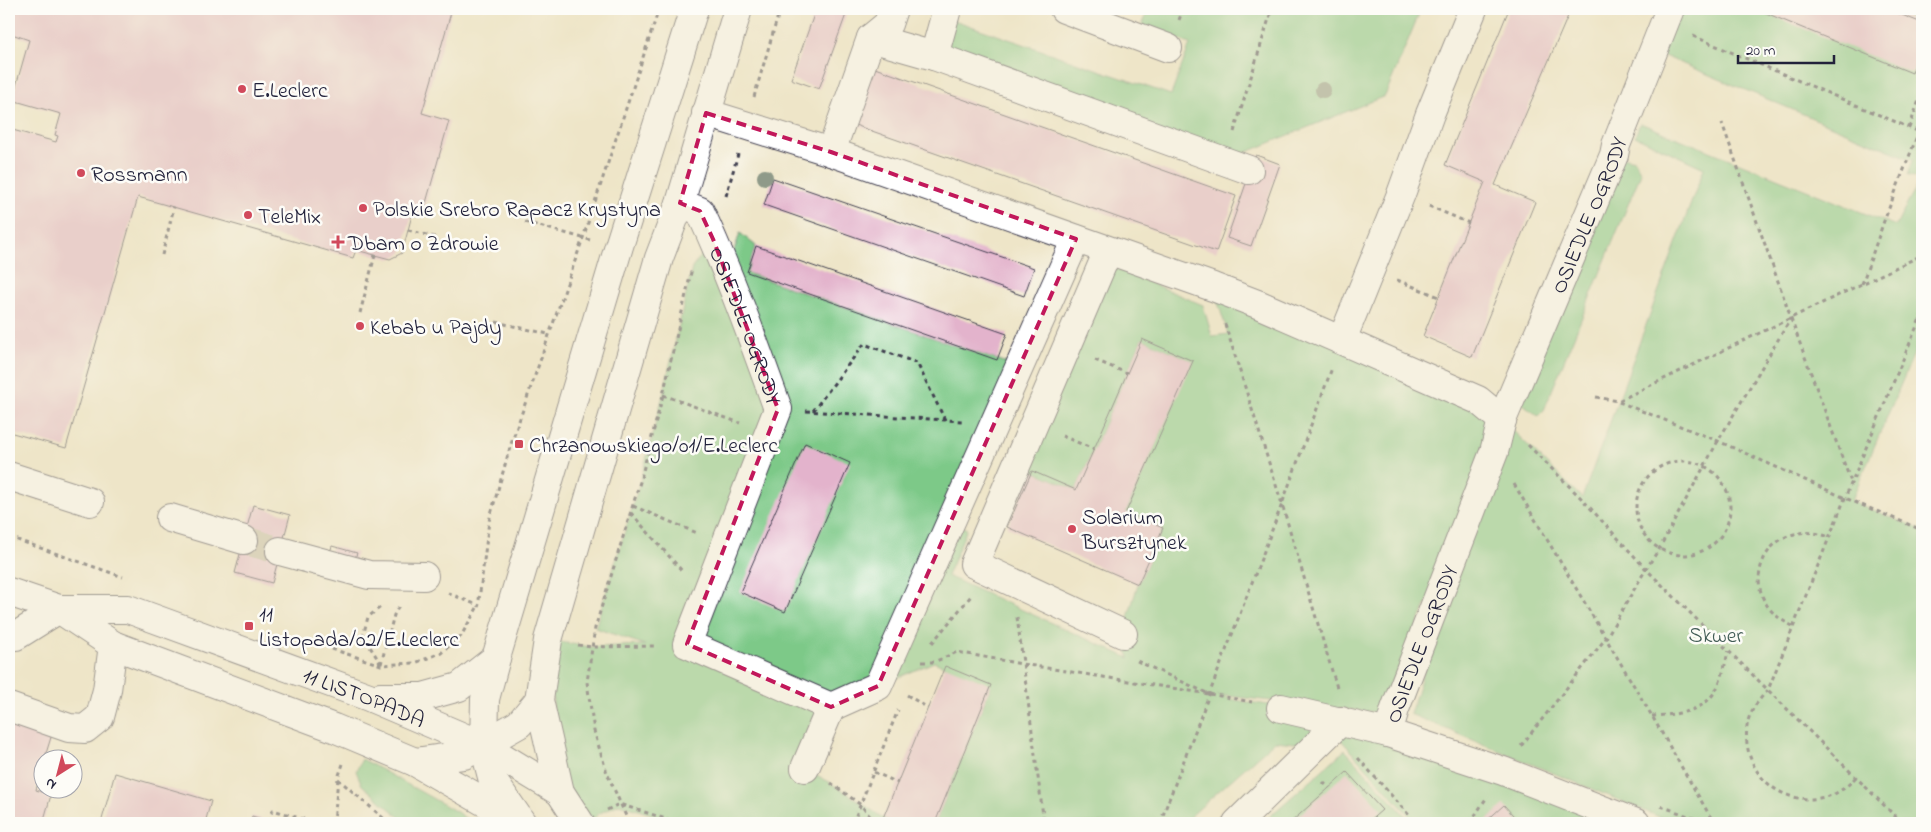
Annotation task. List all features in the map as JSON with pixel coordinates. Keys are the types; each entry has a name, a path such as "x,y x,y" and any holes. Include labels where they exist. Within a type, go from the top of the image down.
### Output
{"street":[{"path":"521,823 493,781 484,746 486,699 496,658 619,246 694,9"},
{"path":"560,792 539,700 548,640 657,267 680,203 738,9"},
{"path":"831,152 871,38 888,24 893,9"},
{"path":"934,56 947,9"},
{"path":"1064,9 1168,48"},
{"path":"1342,340 1473,9"},
{"name":"OSIEDLE OGRODY","path":"1636,823 1503,771 1388,733 1395,709 1494,452 1502,420 1614,155 1616,145 1667,16"},
{"path":"871,38 934,56 1237,166"},
{"path":"706,113 831,152 1260,305 1478,400 1502,420"},
{"name":"OSIEDLE OGRODY","path":"680,203 700,212 713,239 751,332 773,421 687,644"},
{"path":"805,768 831,707 878,686 1076,239"},
{"path":"1108,251 974,564 1123,634"},
{"path":"9,476 90,502"},
{"path":"170,518 244,540"},
{"path":"280,550 369,575 424,576"},
{"name":"11 LISTOPADA","path":"9,592 59,609 113,645 334,728 415,762 521,823"},
{"path":"9,634 16,636 59,609"},
{"name":"11 LISTOPADA","path":"59,609 128,609 369,697 484,746"},
{"path":"687,644 831,707"},
{"path":"9,708 70,728 85,729 100,717 107,690 113,645"},
{"path":"369,697 422,697 459,687 496,658"},
{"path":"484,746 519,724 539,700"},
{"path":"1281,708 1337,725 1388,733"},
{"path":"1237,823 1337,725"},
{"path":"484,746 560,792 590,818"},
{"name":"11 LISTOPADA","path":"415,762 464,756 484,746"}],"path":[{"path":"327,647 381,665 415,662 440,653 461,636 479,605 489,521 511,444 583,238 659,9"},
{"path":"629,823 619,804 607,773 594,731 587,682 591,647 633,506 663,395 692,268 713,239 780,9"},
{"path":"1237,166 1272,9"},
{"path":"1667,16 1920,132 1884,221 1862,284"},
{"path":"1909,128 1922,92"},
{"path":"1722,123 1851,483"},
{"path":"1401,194 1469,223"},
{"path":"162,255 174,207"},
{"path":"408,230 438,238"},
{"path":"360,313 375,255"},
{"path":"1618,401 1922,256"},
{"path":"1371,270 1438,297"},
{"path":"1213,287 1282,504 1335,682 1341,704 1337,725 1416,823"},
{"path":"1856,777 1840,791 1821,798 1801,799 1781,794 1764,782 1752,765 1746,745 1747,725 1754,706 1768,690 1851,483 1922,314"},
{"path":"1470,823 1503,771 1606,638 1791,318"},
{"path":"496,322 548,334"},
{"path":"1160,823 1282,504 1342,340"},
{"path":"813,411 864,344 917,363 945,420"},
{"path":"1066,349 1127,373"},
{"path":"663,395 773,421 813,411 994,424"},
{"path":"1596,397 1618,401 1922,530"},
{"path":"1502,420 1582,499 1646,569 1902,823"},
{"path":"1494,452 1714,823"},
{"path":"1678,460 1692,461 1706,466 1718,476 1726,489 1730,503 1730,518 1724,532 1715,544 1702,552 1688,555 1673,555 1659,549 1648,540 1639,528 1636,498 1642,484 1651,473 1663,465 1678,460"},
{"path":"633,506 725,546"},
{"path":"631,512 705,598"},
{"path":"1794,626 1782,622 1772,614 1765,604 1758,580 1760,568 1772,546 1793,534 1805,532 1818,533 1829,537"},
{"path":"9,537 125,578"},
{"path":"929,647 1002,576"},
{"path":"1002,576 1022,664 1044,823"},
{"path":"450,593 479,605"},
{"path":"381,665 363,636 368,617 389,601"},
{"path":"381,665 394,615"},
{"path":"1123,634 1129,658 1209,694"},
{"path":"591,647 647,645 676,647 687,644"},
{"path":"1652,716 1686,713 1703,705 1718,685 1725,667 1728,650"},
{"path":"922,655 916,663 934,662 957,652 1209,694 1281,708"},
{"path":"904,694 928,708"},
{"path":"853,823 900,702"},
{"path":"805,768 848,793 861,805 875,823"},
{"path":"874,772 898,783"},
{"path":"334,823 338,778 389,823"},
{"path":"590,818 619,804 679,823"},
{"path":"269,821 273,810 312,823"}],"highlighted area":[{"path":"706,113 831,152 1076,239 878,686 831,707 687,644 778,409 713,239 700,211 680,203"}],"green space":[{"path":"1149,9 1421,9 1385,96 1225,161 934,56 945,17 1171,95 1190,44 1142,26"},
{"name":"Skwer","path":"1670,9 1922,9 1922,335 1851,501 1922,530 1922,823 1674,823 1410,714 1500,428 1381,713 1217,695 1284,709 1306,722 1313,733 1307,742 1275,741 1183,823 935,823 991,686 934,662 831,707 805,768 847,793 883,818 895,823 679,823 619,804 600,813 588,823 560,792 548,640 591,647 645,645 595,628 640,482 663,395 692,268 713,239 727,272 740,233 756,246 747,273 1018,367 951,520 967,529 947,576 1129,658 1123,634 1138,584 1163,528 1126,512 1192,361 1142,339 1076,490 1017,464 1097,279 1117,269 1203,305 1212,336 1228,334 1213,287 1502,420 1582,498 1704,168 1635,136 1640,123 1896,226 1920,179 1908,175 1913,160 1652,51"},
{"path":"1614,155 1634,160 1641,173 1544,410 1538,416 1512,395"},
{"path":"1332,730 1388,733 1612,823 1520,823 1504,806 1484,823 1416,823"},
{"path":"1345,750 1412,823 1262,823"},
{"path":"362,759 457,812 472,823 406,823 362,785 356,771"}],"building":[{"path":"9,9 452,9 422,113 449,121 422,217 412,215 402,253 390,259 356,250 353,258 138,197 66,448 9,432 9,129 56,142 58,136 55,135 61,114 12,100 29,40 9,33"},
{"path":"816,9 848,9 819,89 791,79"},
{"path":"1509,9 1571,9 1495,185 1535,202 1472,357 1423,336 1485,182 1445,165"},
{"path":"1756,9 1887,9 1922,23 1922,47 1912,73"},
{"path":"872,67 1236,196 1216,252 852,124"},
{"path":"1256,155 1280,164 1251,246 1227,238"},
{"path":"773,178 1034,268 1024,296 764,205"},
{"path":"756,246 1007,334 997,360 747,272"},
{"path":"1142,339 1193,361 1126,512 1163,528 1138,584 1007,527 1032,471 1076,490"},
{"path":"805,443 850,463 785,612 740,592"},
{"path":"253,505 290,515 272,583 235,573"},
{"path":"332,546 357,553 353,563 329,555"},
{"path":"945,666 991,685 935,823 895,823 883,818"},
{"path":"9,721 52,734 47,750 32,750 32,800 50,800 43,823 9,823"},
{"path":"1347,772 1382,810 1367,823 1290,823"},
{"path":"115,773 211,801 205,823 101,823"},
{"path":"1504,805 1520,823 1484,823"},
{"path":"252,816 275,823 250,823"}],"tunnel":[{"path":"244,540 280,551"}],"place":[{"name":"E.Leclerc","path":"242,89"},
{"name":"Rossmann","path":"81,173"},
{"name":"Polskie Srebro Rapacz Krystyna","path":"363,208"},
{"name":"TeleMix","path":"248,215"},
{"name":"Dbam o Zdrowie","path":"338,242"},
{"name":"Kebab u Pajdy","path":"360,326"},
{"name":"Chrzanowskiego/01/E.Leclerc","path":"519,444"},
{"name":"Solarium Bursztynek","path":"1072,529"},
{"name":"11 Listopada/02/E.Leclerc","path":"249,626"}]}
